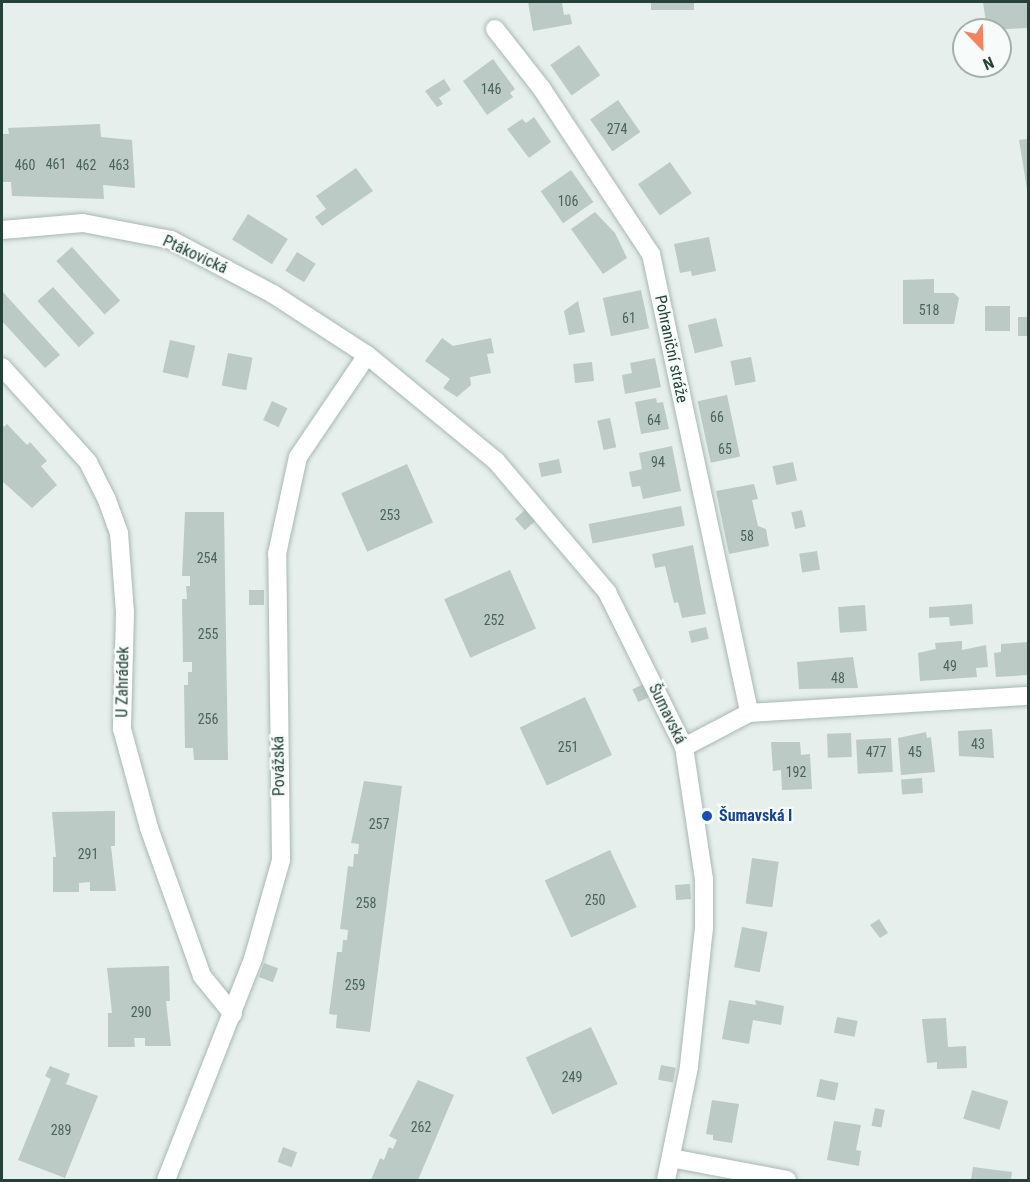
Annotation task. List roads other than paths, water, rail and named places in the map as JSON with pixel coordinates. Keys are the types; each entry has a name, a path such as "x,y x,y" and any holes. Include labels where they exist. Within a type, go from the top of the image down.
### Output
{"street":[{"name":"Pohraniční stráže","path":"495,28 542,89 651,254 749,713"},
{"name":"Ptákovická","path":"2,230 83,223 171,240 273,294 367,355"},
{"name":"Šumavská","path":"367,355 496,461 607,592 684,747 704,879 704,928 689,1066 666,1180"},
{"name":"Povážská","path":"166,1180 253,959 281,860 277,554 298,458 367,355"},
{"name":"U Zahrádek","path":"2,368 88,462 108,500 118,533 125,612 122,729 149,828 202,976 233,1014"},
{"path":"684,747 749,713 1029,696"},
{"path":"671,1158 787,1180"}],"place":[{"name":"Šumavská I","path":"707,816"}]}
